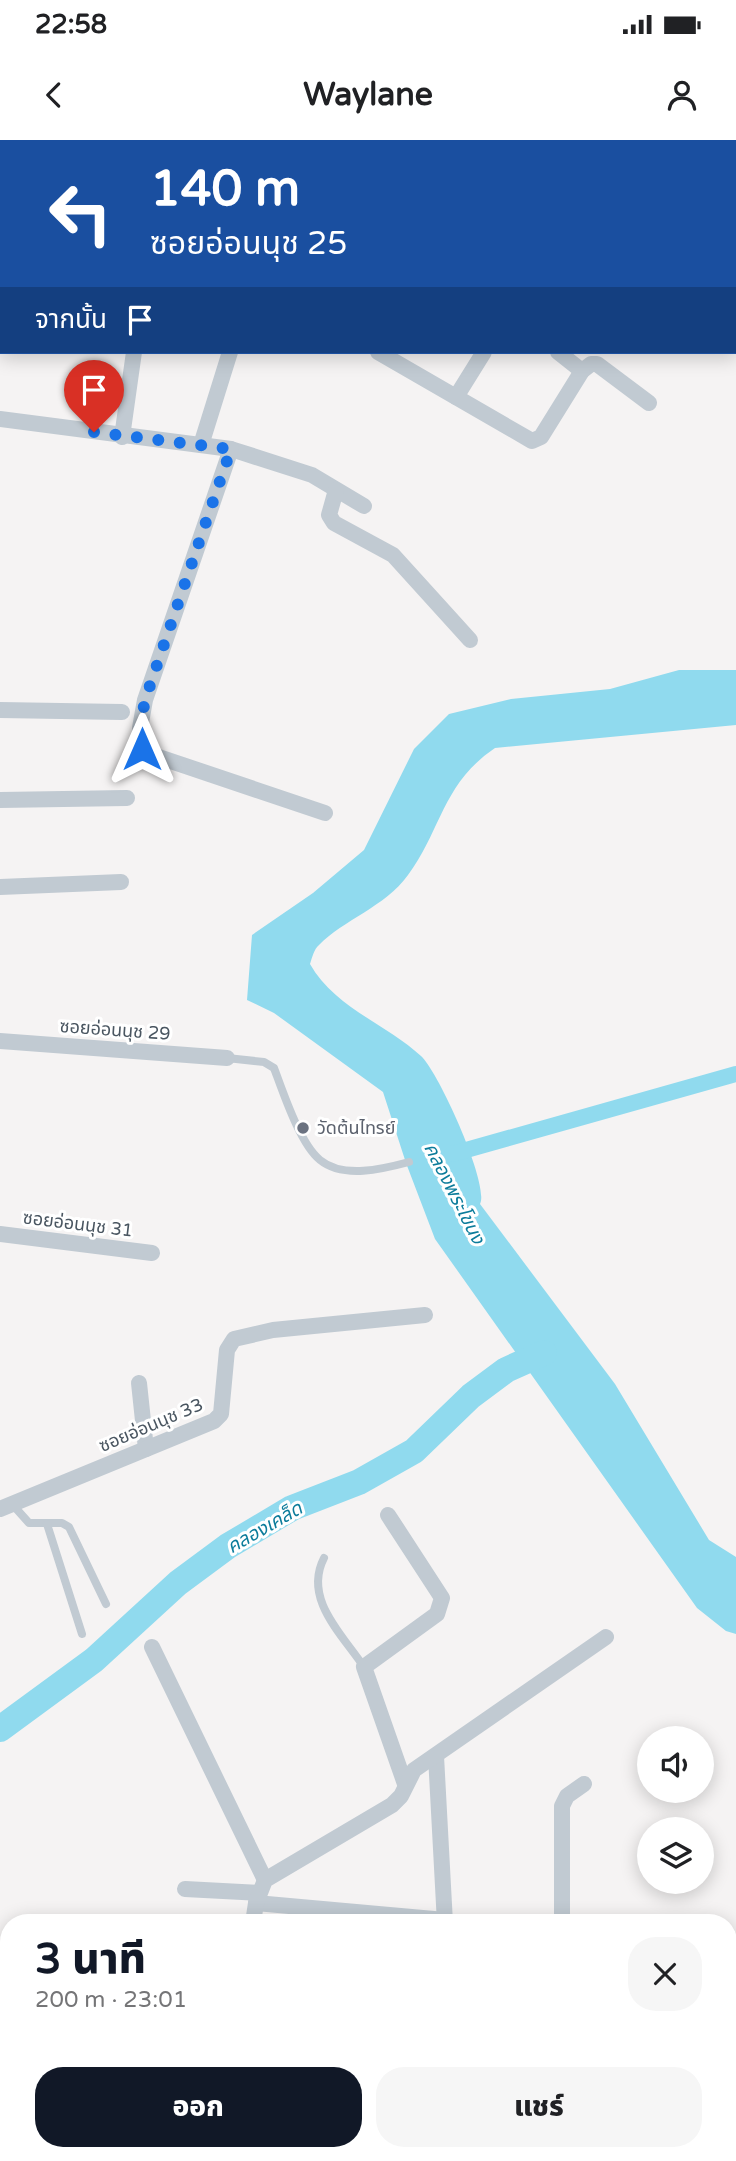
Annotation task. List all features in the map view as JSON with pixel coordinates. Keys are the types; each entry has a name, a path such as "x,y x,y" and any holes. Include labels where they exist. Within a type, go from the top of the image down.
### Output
{"street":[{"path":"122,437 134,354"},
{"path":"201,445 229,354"},
{"path":"381,354 535,441 582,370 591,363 597,363 649,403"},
{"path":"456,397 483,354"},
{"path":"561,354 582,370"},
{"path":"0,419 122,437 231,449 312,475 365,506"},
{"path":"231,449 145,700 140,743 144,752 325,813"},
{"path":"336,489 329,515 334,523 393,555 470,640"},
{"path":"0,710 122,712"},
{"path":"0,800 127,798"},
{"path":"0,887 121,882"},
{"name":"ซอยอ่อนนุช 29","path":"0,1041 227,1058"},
{"name":"ซอยอ่อนนุช 31","path":"0,1234 152,1253"},
{"name":"ซอยอ่อนนุช 33","path":"6,1506 214,1421 221,1414 227,1350 234,1339 273,1330 425,1315"},
{"path":"139,1383 146,1449"},
{"path":"388,1516 442,1598 442,1607 438,1614 364,1667 405,1784"},
{"path":"260,1892 392,1805 401,1796 414,1770 606,1637"},
{"path":"152,1647 260,1892 255,1914"},
{"path":"436,1756 445,1914"},
{"path":"562,1914 562,1806 567,1796 584,1784"},
{"path":"185,1889 260,1892 396,1914"}],"lane":[{"path":"227,1058 264,1062 274,1068 308,1144 320,1160 338,1168 370,1171 407,1163"},
{"path":"6,1506 29,1523 62,1523 69,1527 106,1604"},
{"path":"47,1524 82,1634"},
{"path":"324,1558 316,1584 317,1598 364,1667"}],"water":[{"name":"คลองพระโขนง","path":"679,670 736,670 736,725 495,748 477,762 453,792 419,858 399,886 329,936 316,949 310,964 320,979 346,1004 407,1045 429,1066 461,1128 477,1175 481,1193 480,1204 615,1384 709,1540 736,1557 736,1634 726,1631 697,1608 435,1239 383,1092 274,1013 247,1000 252,935 313,893 364,850 414,749 449,714 511,699 610,689"}],"waterway":[{"name":"คลองพระโขนง","path":"452,1154 736,1074"},
{"name":"คลองเคล็ด","path":"0,1729 94,1660 178,1583 228,1546 292,1508 359,1482 414,1451 471,1396 506,1370 544,1353"}],"place":[{"name":"วัดต้นไทรย์","path":"303,1128"}],"route":[{"path":"94,432 231,449 145,700 140,728 142,749"}]}
